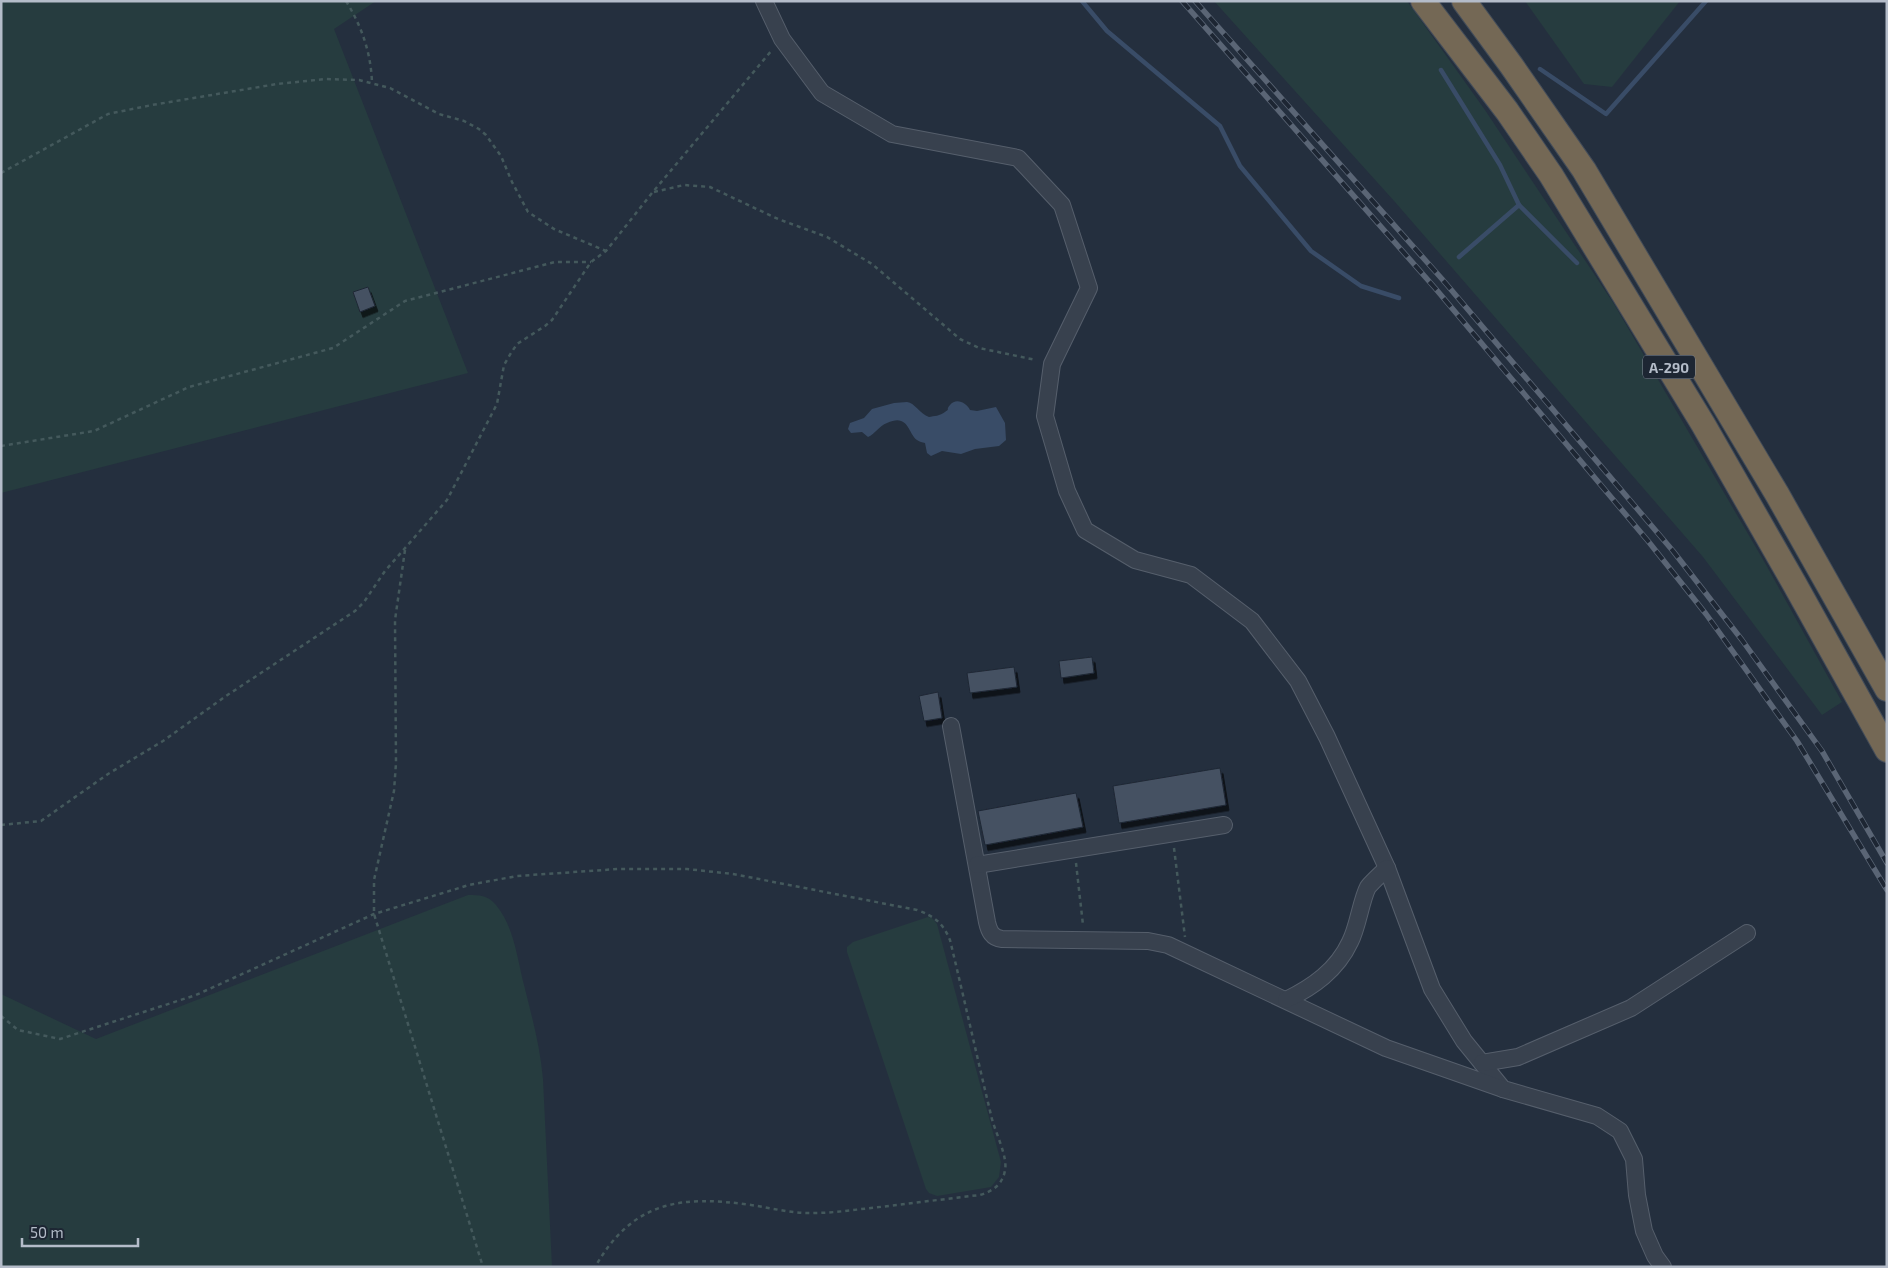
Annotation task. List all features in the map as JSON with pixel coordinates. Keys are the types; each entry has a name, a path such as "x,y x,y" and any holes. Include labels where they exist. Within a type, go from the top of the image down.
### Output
{"highway":[{"name":"А-290","path":"1423,1 1507,111 1556,183 1703,424 1887,750"},
{"name":"А-290","path":"1464,1 1584,170 1772,485 1887,689"}],"street":[{"path":"764,1 782,39 822,93 892,134 1018,158 1062,205 1089,288 1052,364 1045,416 1067,491 1085,530 1135,560 1191,575 1252,621 1298,680 1327,737 1387,868 1432,990 1464,1041 1503,1089"},
{"path":"951,726 986,922 990,933 1002,939 1148,941 1168,945 1386,1048 1503,1089 1597,1116 1620,1131 1634,1159 1637,1195 1644,1230 1655,1256 1663,1267"},
{"path":"977,865 1224,825"},
{"path":"1286,1000 1313,985 1326,975 1339,960 1350,943 1368,887 1387,868"},
{"path":"1482,1063 1518,1057 1631,1008 1747,933"}],"path":[{"path":"346,1 358,22 365,40 372,64 372,83"},
{"path":"1,825 42,821 108,774 163,741 226,696 345,618 364,602 385,571 438,511 457,483 497,404 504,366 517,344 552,320 591,262 606,251 652,193 782,39"},
{"path":"1,173 108,114 277,84 326,79 351,79 390,88 439,114 464,120 479,129 486,135 501,156 528,212 554,229 606,251"},
{"path":"652,193 684,185 710,187 778,219 827,237 872,264 960,339 979,348 1052,364"},
{"path":"1,446 94,431 189,386 333,348 405,302 554,262 591,262"},
{"path":"405,548 396,620 396,763 394,791 374,880 374,914 483,1267"},
{"path":"1172,834 1187,953"},
{"path":"1074,849 1085,940"},
{"path":"1,1016 18,1030 60,1040 196,996 374,914 469,885 499,878 618,869 687,869 742,876 917,910 933,916 941,923 950,940 991,1116 1006,1166 1003,1178 996,1188 980,1195 813,1213 732,1203 680,1203 661,1206 646,1212 624,1228 614,1238 595,1267"}],"green space":[{"path":"1,1 376,1 334,29 468,373 1,493"},
{"path":"1214,1 1407,1 1485,110 1614,304 1765,563 1842,702 1822,715 1703,557 1395,202"},
{"path":"1525,1 1680,1 1612,87 1584,84"},
{"path":"468,895 490,899 507,922 535,1029 543,1079 552,1267 1,1267 1,994 96,1039"},
{"path":"928,917 932,918 937,924 1001,1162 999,1177 991,1187 937,1196 929,1193 926,1189 847,952 847,947 853,942"}],"water":[{"path":"955,401 966,405 970,410 977,411 996,407 1005,423 1006,440 999,446 975,449 961,454 942,451 931,456 927,453 925,443 920,442 914,437 904,422 894,421 884,424 868,437 862,432 851,433 848,429 850,423 864,418 872,409 894,403 907,402 913,404 929,417 937,416 948,410"}],"building":[{"path":"368,287 375,306 360,312 353,292"},
{"path":"1092,657 1094,673 1061,678 1059,661"},
{"path":"1014,667 1017,687 970,693 967,673"},
{"path":"938,692 942,718 924,721 919,696"},
{"path":"1220,768 1226,805 1119,823 1113,786"},
{"path":"1076,793 1083,827 985,845 978,811"}],"waterway":[{"path":"1082,1 1107,31 1220,126 1240,166 1311,251 1361,286 1399,298"},
{"path":"1540,69 1606,114 1706,1"},
{"path":"1441,70 1500,165 1519,205 1577,263"},
{"path":"1459,257 1519,205"}],"railway":[{"path":"1182,1 1435,288 1648,541 1706,614 1797,741 1887,890"},
{"path":"1195,1 1442,279 1673,551 1742,640 1822,751 1887,863"}]}
